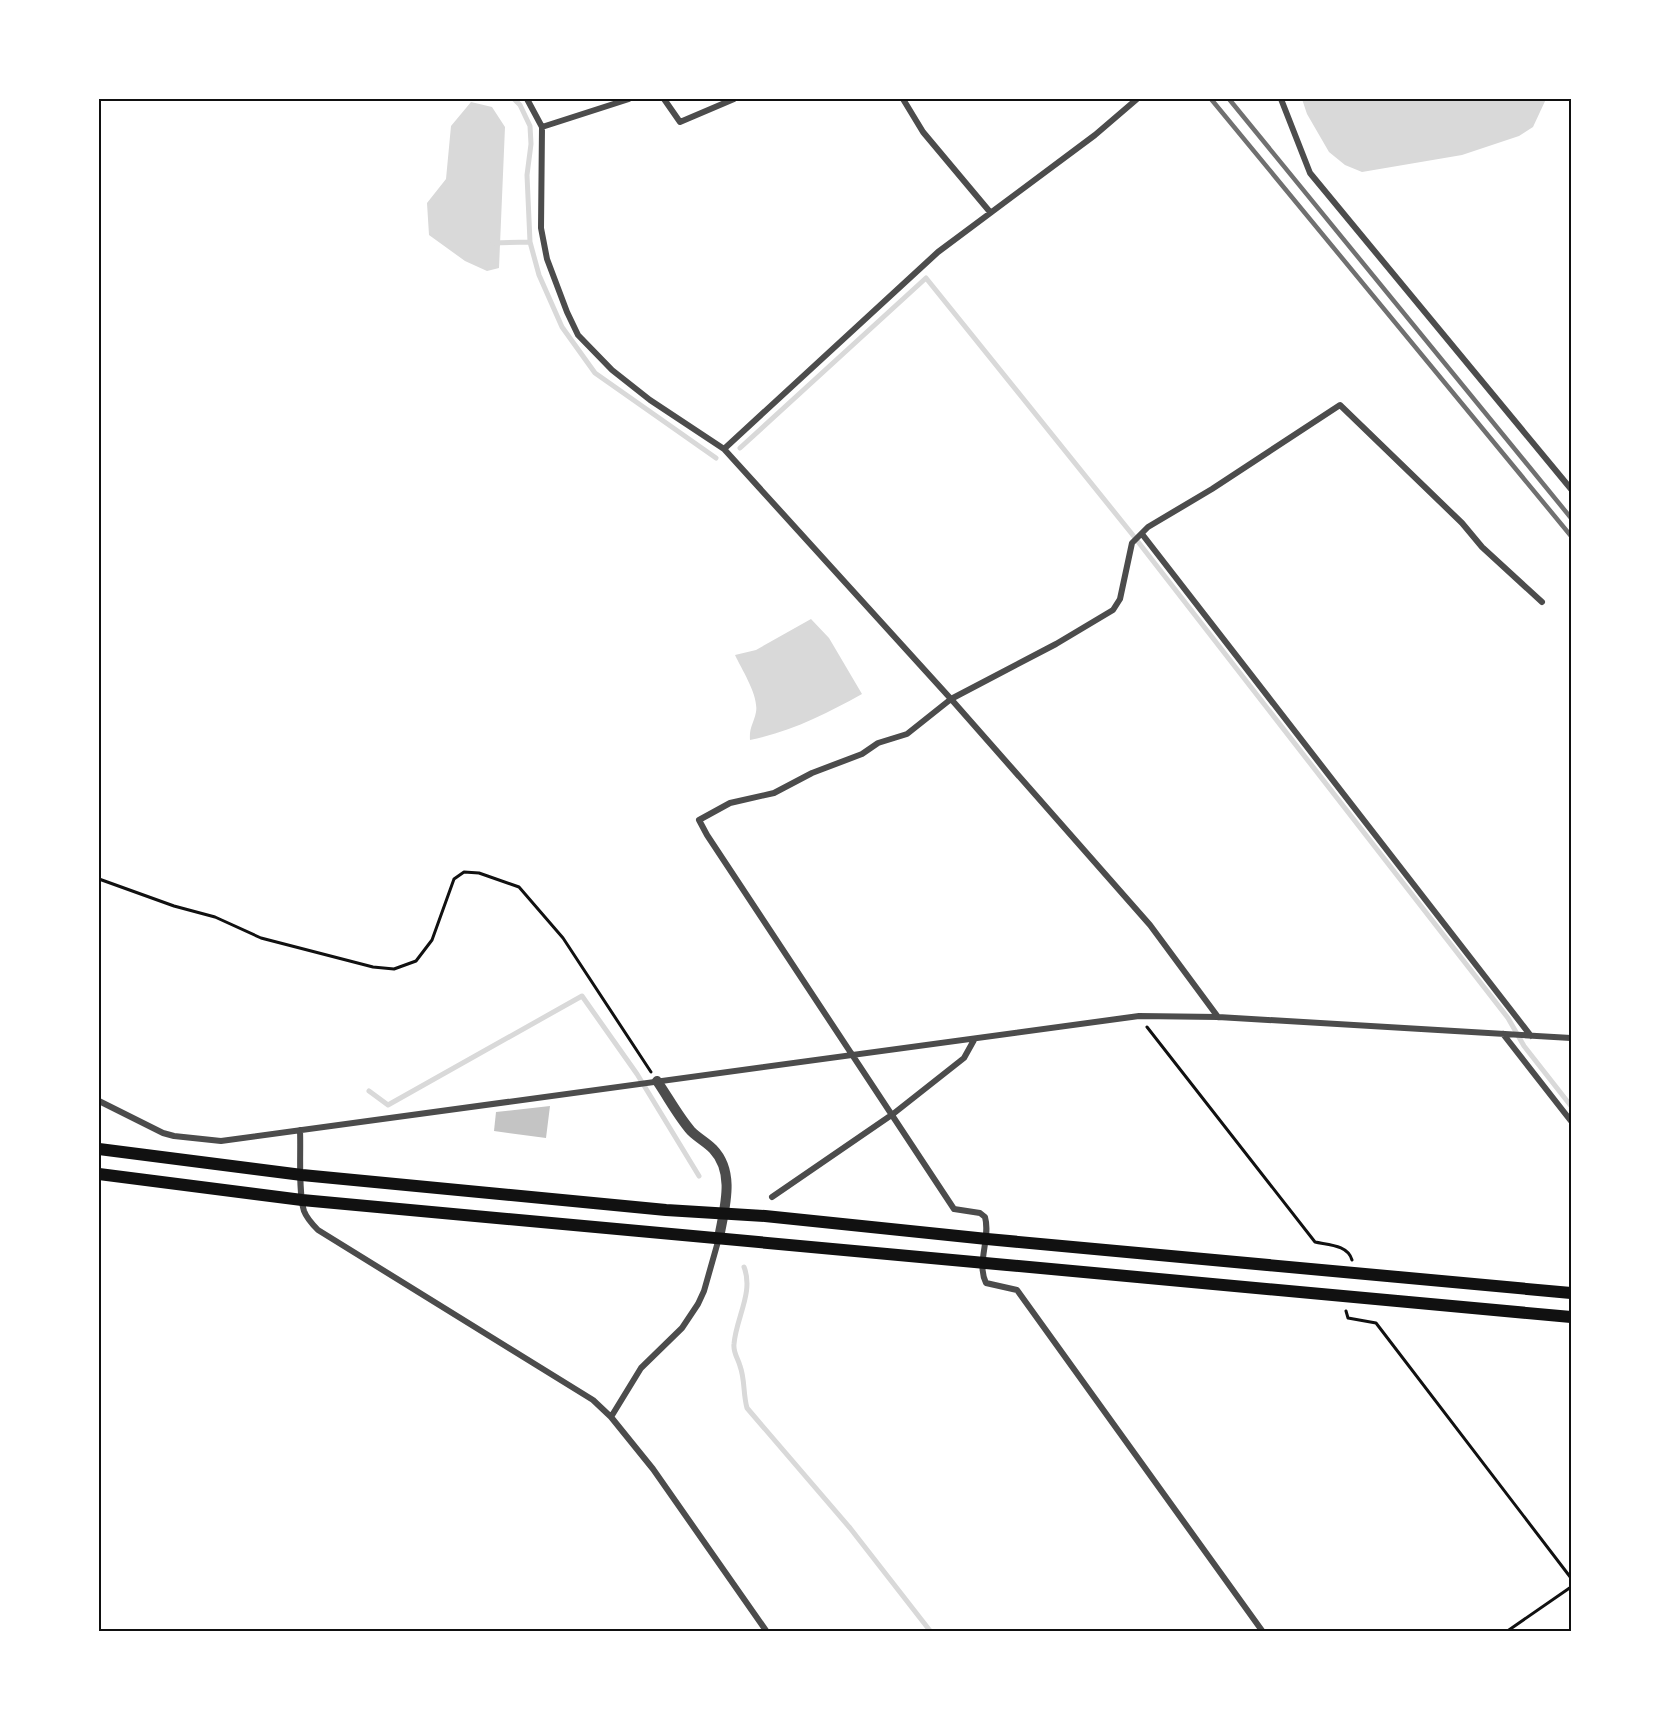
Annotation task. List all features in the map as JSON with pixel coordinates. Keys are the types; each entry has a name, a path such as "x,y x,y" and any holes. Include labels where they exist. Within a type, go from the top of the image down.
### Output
{"main road":[{"path":"99,1149 302,1175 666,1210 765,1216 1571,1293"},
{"path":"99,1174 302,1200 1571,1317"}],"street":[{"path":"527,99 542,127 541,228 547,259 578,334 612,370 642,394 724,449 951,699 1150,926 1218,1017"},
{"path":"542,127 629,99"},
{"path":"664,99 680,122 734,99"},
{"path":"903,99 923,132 990,212"},
{"path":"724,449 938,252 1095,135 1137,99"},
{"path":"1281,99 1310,173 1571,489"},
{"path":"1263,1632 1017,1290 986,1283 983,1277 987,1239 985,1217 980,1213 954,1209 707,836 699,820 730,803 774,793 812,773 862,754 878,743 907,735 951,699 1056,644 1113,610 1120,599 1132,543 1148,527 1212,489 1340,405 1462,523 1482,547 1542,602"},
{"path":"1140,535 1528,1036"},
{"path":"99,1101 163,1133 221,1141 1139,1016 1218,1017 1571,1038"},
{"path":"1503,1034 1571,1121"},
{"path":"772,1197 893,1114 964,1058 974,1040"},
{"path":"611,1417 641,1368 682,1328 698,1304 704,1291 718,1238 727,1190 725,1170 721,1160 685,1123 652,1081"},
{"path":"300,1130 302,1200 305,1213 318,1230 593,1400 611,1417 653,1469 767,1632"}],"path":[{"path":"99,879 174,906 215,917 261,938 373,967 394,969 416,961 432,940 454,879 464,872 479,873 519,887 563,938 652,1081"},
{"path":"1139,1016 1316,1242 1343,1248 1350,1253 1352,1259 1349,1273"},
{"path":"1345,1296 1348,1318 1376,1323 1571,1578"},
{"path":"1506,1632 1571,1587"}],"shaded area":[{"path":"1302,99 1546,99 1533,127 1519,136 1462,155 1362,172 1345,165 1329,152 1307,114"},
{"path":"471,102 492,107 505,127 499,268 487,271 465,261 429,235 427,203 446,179 451,126"},
{"path":"811,619 829,638 862,694 807,722 750,740 756,712 755,698 735,655 756,650"}],"building":[{"path":"550,1106 546,1138 494,1131 496,1112"}],"waterway":[{"path":"514,99 520,105 530,126 531,144 527,175 530,242 539,275 562,327 595,373 716,458"},
{"path":"493,243 530,242"},
{"path":"740,448 926,278 1132,534 1508,1018 1524,1046 1571,1106"},
{"path":"369,1091 388,1105 582,996 637,1074 699,1176"},
{"path":"744,1267 747,1276 746,1295 735,1334 734,1347 742,1371 747,1408 850,1528 931,1632"}],"railway":[{"path":"1211,99 1571,536"},
{"path":"1229,99 1571,518"}]}
